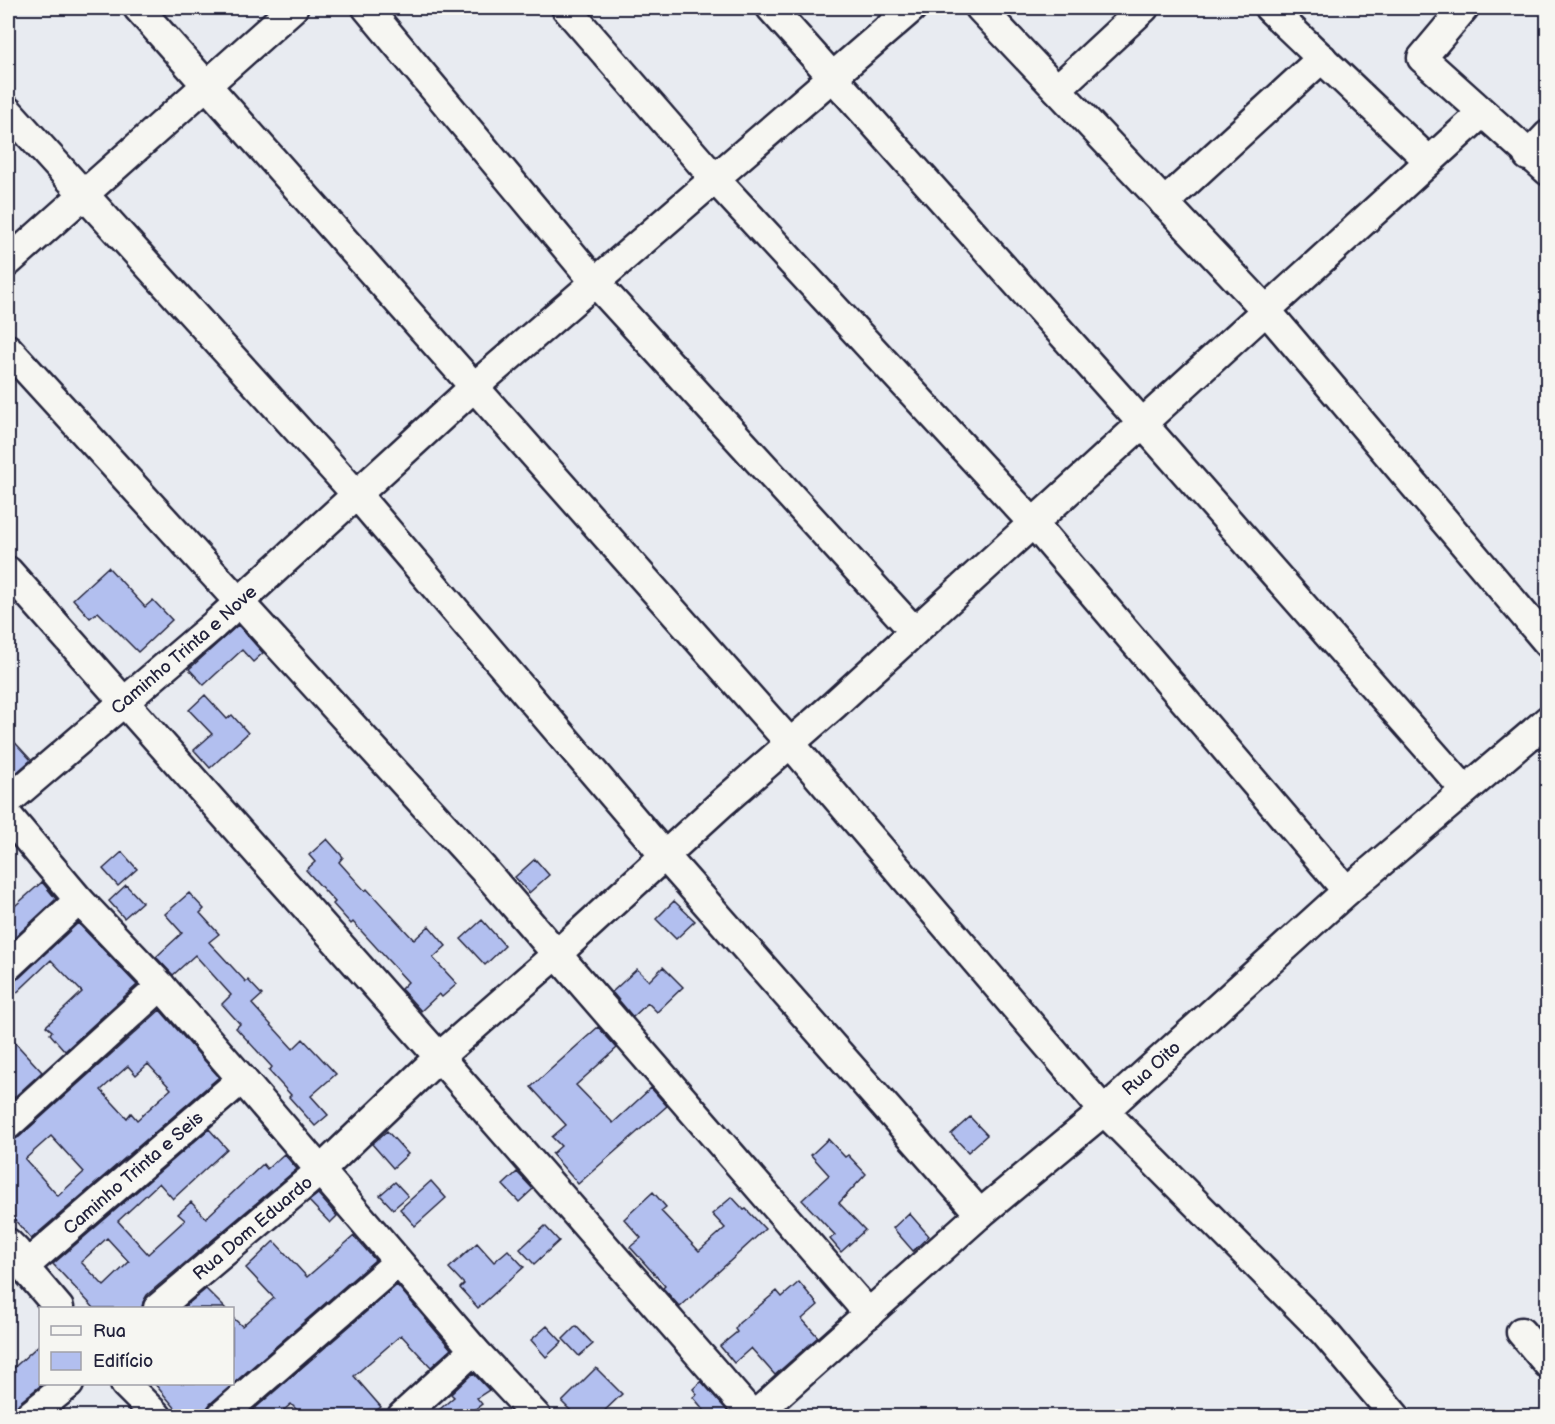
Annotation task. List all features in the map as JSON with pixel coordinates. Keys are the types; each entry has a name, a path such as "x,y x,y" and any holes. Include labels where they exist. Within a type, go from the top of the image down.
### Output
{"street":[{"path":"138,8 790,743 1104,1111 1324,1332 1395,1416"},
{"path":"8,262 293,8"},
{"path":"367,8 595,282 914,631"},
{"path":"566,8 715,179 1033,523 1347,891"},
{"path":"771,8 1142,423 1465,790"},
{"name":"Caminho Trinta e Nove","path":"8,801 238,603 474,387 912,8"},
{"path":"980,8 1266,310 1548,643"},
{"path":"1057,89 1144,8"},
{"path":"1269,8 1429,161"},
{"path":"1464,8 1422,58 1538,164 1548,135"},
{"path":"1164,202 1322,58"},
{"path":"8,111 357,495 664,855 980,1214"},
{"name":"Rua Dom Eduardo","path":"159,1307 321,1170 439,1057 557,954 914,631 1482,113"},
{"path":"8,349 483,869 869,1314"},
{"path":"8,571 439,1057 753,1416"},
{"name":"Rua Oito","path":"753,1416 980,1214 1104,1111 1347,891 1548,720"},
{"path":"8,816 79,900 161,986 474,1350 537,1416"},
{"path":"8,966 79,900"},
{"path":"8,1125 161,986"},
{"name":"Caminho Trinta e Seis","path":"14,1255 242,1079"},
{"path":"14,1255 58,1307"},
{"path":"221,1416 398,1262"},
{"path":"1521,1332 1548,1364"},
{"path":"402,1416 474,1350"},
{"path":"29,1416 67,1385"},
{"path":"127,1385 156,1416"}],"building":[{"path":"108,567 145,607 153,600 172,620 138,652 98,612 90,618 73,599"},
{"path":"238,625 263,653 253,662 242,650 204,685 189,669"},
{"path":"205,695 227,719 232,715 248,733 210,768 194,750 212,734 189,710"},
{"path":"8,735 31,760 8,780"},
{"path":"327,839 343,857 339,862 414,940 429,926 446,946 433,958 457,984 442,997 439,994 421,1011 401,989 408,982 353,922 351,924 306,870 315,862 309,855"},
{"path":"122,852 137,869 118,886 103,869"},
{"path":"535,859 549,875 529,893 515,877"},
{"path":"42,882 56,899 8,944 8,912"},
{"path":"126,885 142,902 124,918 109,901"},
{"path":"189,893 204,909 200,913 219,934 209,942 246,982 248,980 262,995 252,1004 293,1049 303,1039 336,1074 311,1096 328,1115 315,1126 269,1071 272,1067 236,1028 240,1024 222,1004 231,995 195,955 173,975 156,957 182,933 165,914"},
{"path":"674,901 695,921 676,939 656,919"},
{"path":"482,920 505,946 485,965 461,939"},
{"path":"78,923 137,985 65,1051 46,1026 82,992 51,960 8,1001 8,982 19,978"},
{"path":"663,967 683,987 657,1012 648,1003 633,1017 612,992 637,969 649,981"},
{"path":"160,1010 219,1077 31,1239 8,1212 8,1141 19,1137","holes":["148,1064 171,1089 137,1120 131,1113 127,1118 101,1090 128,1066 136,1075","51,1136 84,1172 58,1196 25,1159"]},
{"path":"598,1027 617,1048 576,1085 613,1123 651,1088 667,1106 578,1184 552,1154 561,1146 552,1137 566,1125 531,1087"},
{"path":"8,1035 42,1072 8,1103"},
{"path":"970,1117 987,1135 968,1152 951,1134"},
{"path":"209,1129 227,1149 173,1199 159,1183 118,1221 148,1254 185,1220 178,1214 191,1202 206,1218 263,1164 267,1169 284,1154 297,1169 147,1295 142,1307 93,1307 53,1264","holes":["107,1238 129,1262 104,1286 81,1262"]},
{"path":"387,1131 408,1154 393,1168 372,1144"},
{"path":"828,1139 866,1174 839,1203 865,1230 841,1252 830,1239 835,1235 802,1200 829,1175 811,1155"},
{"path":"517,1172 533,1189 519,1202 503,1185"},
{"path":"431,1181 446,1198 415,1226 400,1209"},
{"path":"395,1182 408,1196 393,1209 380,1195"},
{"path":"653,1192 666,1207 661,1211 699,1251 725,1228 712,1214 732,1197 765,1229 680,1307 663,1288 665,1286 630,1247 641,1238 624,1219"},
{"path":"318,1194 337,1216 330,1223 309,1201"},
{"path":"909,1213 929,1236 913,1251 893,1228"},
{"path":"545,1226 559,1241 534,1264 520,1249"},
{"path":"354,1236 375,1260 234,1383 234,1319 242,1326 274,1298 246,1268 274,1241 307,1277"},
{"path":"477,1243 494,1262 508,1250 524,1267 478,1308 460,1288 464,1284 449,1268"},
{"path":"799,1282 818,1305 802,1319 818,1337 775,1375 751,1348 734,1363 720,1346 737,1332 735,1329 739,1323 777,1291 782,1297"},
{"path":"397,1285 451,1349 431,1367 401,1335 354,1376 381,1407 370,1416 303,1416 291,1404 277,1416 246,1416"},
{"path":"206,1289 224,1307 184,1307"},
{"path":"547,1326 562,1342 546,1357 531,1340"},
{"path":"576,1326 593,1344 579,1356 563,1339"},
{"path":"39,1345 40,1386 19,1403 13,1413 8,1416 8,1373"},
{"path":"596,1368 622,1394 599,1416 576,1416 562,1402"},
{"path":"473,1373 489,1390 477,1398 482,1404 466,1416 432,1416 454,1397 451,1394"},
{"path":"701,1381 732,1416 709,1416 693,1397 697,1394 693,1389"},
{"path":"156,1385 232,1385 210,1404 205,1416 182,1416"}]}
